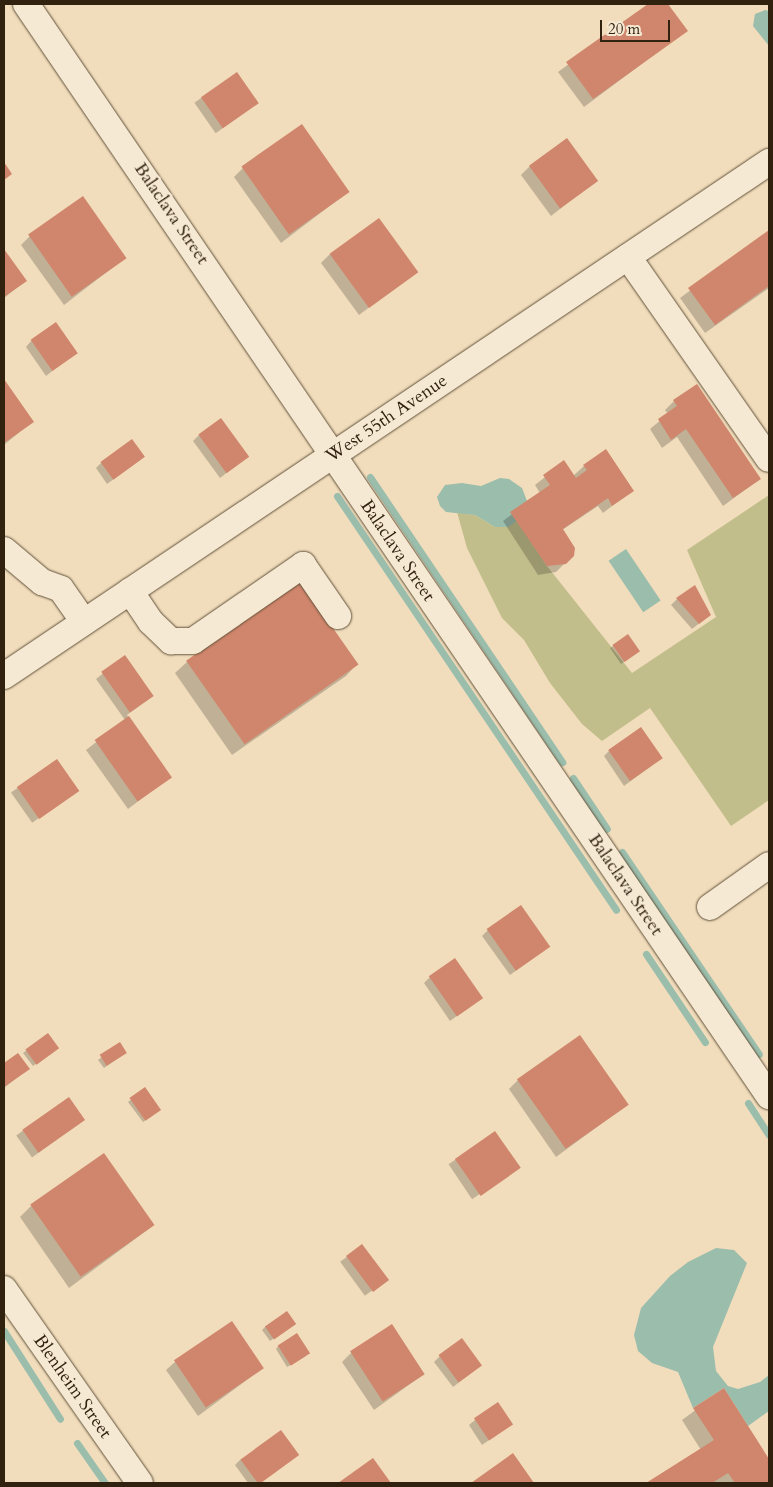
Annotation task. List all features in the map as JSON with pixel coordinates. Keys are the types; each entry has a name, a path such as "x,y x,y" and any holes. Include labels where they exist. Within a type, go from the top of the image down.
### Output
{"street":[{"name":"Balaclava Street","path":"26,4 332,456 768,1091"},
{"name":"West 55th Avenue","path":"4,676 769,162"},
{"path":"628,257 769,459"},
{"path":"4,550 28,572 61,589 84,622"},
{"path":"130,591 151,622 171,641 193,641 303,565 338,616"},
{"path":"710,907 769,866"},
{"name":"Blenheim Street","path":"4,1289 140,1483"}],"shaded area":[{"path":"765,10 769,11 769,46 753,26 755,14"},
{"path":"500,478 509,479 522,488 527,501 517,521 508,527 495,527 475,515 446,512 440,506 437,497 445,485 462,483 481,486"},
{"path":"769,495 769,800 731,826 650,708 602,741 582,724 550,683 524,640 502,618 467,548 457,512 475,515 495,527 517,521 547,566 632,673 716,617 687,550"},
{"path":"626,549 661,600 643,612 609,561"},
{"path":"716,1248 734,1250 747,1263 713,1347 716,1371 728,1386 738,1389 760,1382 769,1375 769,1411 748,1426 724,1388 693,1408 678,1372 652,1363 638,1351 634,1335 641,1308 670,1276 688,1262"}],"building":[{"path":"648,4 668,4 688,31 593,99 566,62"},
{"path":"237,72 259,103 223,128 201,97"},
{"path":"302,124 350,192 289,234 241,166"},
{"path":"567,138 598,181 560,209 529,166"},
{"path":"4,162 12,174 4,180"},
{"path":"83,196 127,258 72,297 28,234"},
{"path":"379,218 418,272 369,308 330,254"},
{"path":"769,230 769,286 715,325 688,288"},
{"path":"4,249 27,281 4,297"},
{"path":"56,322 78,353 52,371 31,340"},
{"path":"4,379 34,422 4,443"},
{"path":"697,384 761,479 733,498 686,429 671,440 658,419 677,406 673,400"},
{"path":"221,418 249,457 227,473 198,434"},
{"path":"132,439 145,457 113,480 100,462"},
{"path":"606,449 634,491 612,506 608,498 563,529 575,548 574,556 566,564 547,566 510,512 550,485 543,475 564,460 576,478 587,470 583,465"},
{"path":"300,581 359,665 245,744 186,661"},
{"path":"695,585 711,615 699,624 676,598"},
{"path":"628,634 640,651 624,662 612,645"},
{"path":"125,655 154,696 130,713 101,672"},
{"path":"129,716 172,777 138,802 95,740"},
{"path":"641,727 663,758 630,781 608,750"},
{"path":"57,759 79,791 39,819 17,787"},
{"path":"521,905 550,947 516,971 487,929"},
{"path":"455,958 483,998 457,1016 429,976"},
{"path":"48,1033 59,1048 37,1065 25,1049"},
{"path":"580,1035 629,1105 566,1149 517,1079"},
{"path":"120,1042 127,1053 107,1066 100,1055"},
{"path":"18,1053 30,1069 4,1087 4,1063"},
{"path":"145,1087 161,1110 145,1121 129,1098"},
{"path":"69,1097 85,1120 38,1153 22,1130"},
{"path":"495,1131 521,1168 481,1196 455,1159"},
{"path":"104,1153 154,1225 81,1277 30,1205"},
{"path":"362,1244 389,1280 373,1292 346,1256"},
{"path":"287,1311 296,1324 274,1340 265,1326"},
{"path":"232,1321 264,1368 206,1407 174,1360"},
{"path":"392,1324 425,1374 383,1402 350,1351"},
{"path":"297,1333 310,1353 291,1366 278,1346"},
{"path":"462,1338 482,1366 459,1383 439,1355"},
{"path":"724,1388 769,1459 769,1483 735,1483 728,1473 712,1483 646,1483 714,1440 693,1408"},
{"path":"498,1402 513,1424 489,1441 474,1418"},
{"path":"281,1430 299,1455 261,1483 258,1483 241,1459"},
{"path":"513,1453 534,1483 471,1483"},
{"path":"373,1458 391,1483 338,1483"}],"waterway":[{"path":"370,477 562,762"},
{"path":"337,496 616,910"},
{"path":"573,778 607,829"},
{"path":"622,852 759,1054"},
{"path":"646,954 705,1042"},
{"path":"748,1103 769,1135"},
{"path":"4,1331 60,1419"},
{"path":"77,1443 105,1483"}]}
